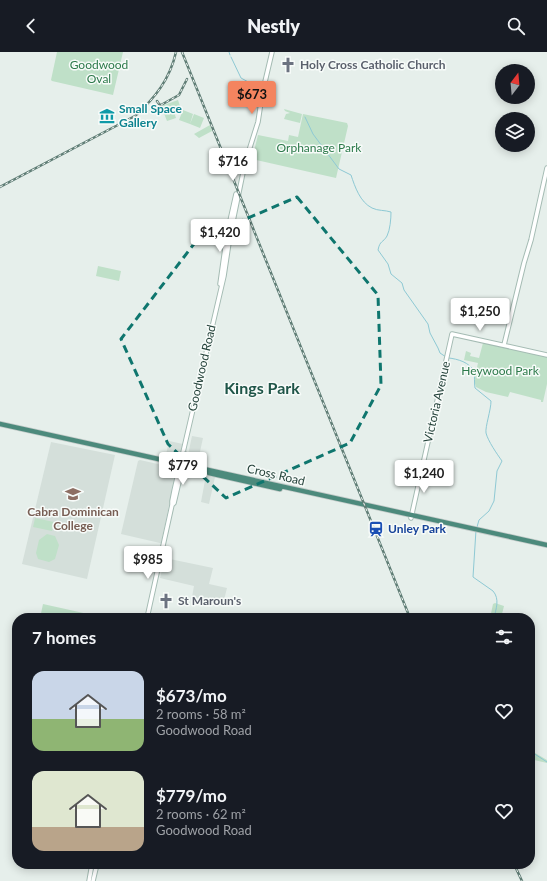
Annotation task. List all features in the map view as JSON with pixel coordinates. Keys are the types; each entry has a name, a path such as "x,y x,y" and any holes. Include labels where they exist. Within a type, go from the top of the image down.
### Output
{"highway":[{"name":"Cross Road","path":"0,426 547,547"},
{"path":"186,454 190,468"}],"main road":[{"name":"Goodwood Road","path":"148,613 172,501 224,276 230,236 245,163 258,122 272,52"},
{"path":"547,168 531,240 504,346 547,355"},
{"name":"Victoria Avenue","path":"411,516 452,334 504,346"},
{"name":"Goodwood Road","path":"181,467 186,454 185,445"},
{"path":"171,463 181,467"},
{"path":"89,881 91,869"},
{"path":"93,881 96,869"}],"highlighted area":[{"path":"297,197 378,295 381,385 350,443 226,498 168,444 121,339 197,240"}],"shaded area":[{"path":"192,436 203,438 197,465 188,461"},
{"path":"169,441 183,444 180,458 177,460 165,459"},
{"name":"Cabra Dominican College","path":"51,442 115,455 87,579 22,564"},
{"path":"140,460 171,467 176,470 161,543 121,534 138,461"},
{"path":"206,475 215,477 209,504 201,502"},
{"path":"165,558 213,568 209,584 227,588 223,604 192,597 194,586 160,578"}],"green space":[{"name":"Goodwood Oval","path":"57,52 123,52 113,95 52,81"},
{"path":"178,100 181,109 174,112 176,118 167,121 161,106"},
{"path":"284,109 302,114 300,123 284,119 286,114 290,113"},
{"path":"183,110 193,114 190,124 179,120"},
{"path":"194,114 204,118 200,128 190,124"},
{"name":"Orphanage Park","path":"303,114 347,123 348,126 336,178 252,159 258,135 288,141 289,135 298,137"},
{"path":"210,125 212,131 199,138 194,134"},
{"path":"98,266 121,271 119,281 96,276"},
{"name":"Heywood Park","path":"483,343 547,357 547,384 543,402 541,402 541,400 510,392 508,397 486,392 476,387 474,380 478,363 464,360 466,351 471,353 470,356 479,358"},
{"path":"35,518 54,522 52,531 33,527"},
{"path":"47,534 55,536 59,545 55,559 49,562 38,559 36,553 39,540"},
{"path":"495,603 504,606 502,613 491,613 493,604"},
{"path":"43,604 84,613 41,613"},
{"path":"535,753 547,760 547,763 535,760"}],"waterway":[{"path":"231,57 241,78 261,89"},
{"path":"305,117 313,134 339,169 351,175 356,189 364,202 374,209 391,212 388,234 378,250 388,264 391,274 402,283 404,290 428,324 430,333 440,353 446,357"},
{"path":"449,358 459,360 470,366 474,372 475,388 491,401 486,433 502,461 497,471 494,501 489,511 479,520 477,527"},
{"path":"476,530 473,577 495,594 497,604 495,613"},
{"path":"535,754 547,762"}],"railway":[{"path":"0,187 135,116 161,87 170,71 176,52"},
{"path":"182,52 408,613"},
{"path":"157,101 161,105 179,95 187,79"},
{"path":"516,869 522,881"}],"place":[{"name":"Holy Cross Catholic Church","path":"288,65"},
{"name":"Small Space Gallery","path":"107,116"},
{"name":"Cabra Dominican College","path":"73,494"},
{"name":"Unley Park","path":"376,529"},
{"name":"St Maroun's","path":"166,601"}],"district":[{"name":"Kings Park","path":"262,388"}]}
